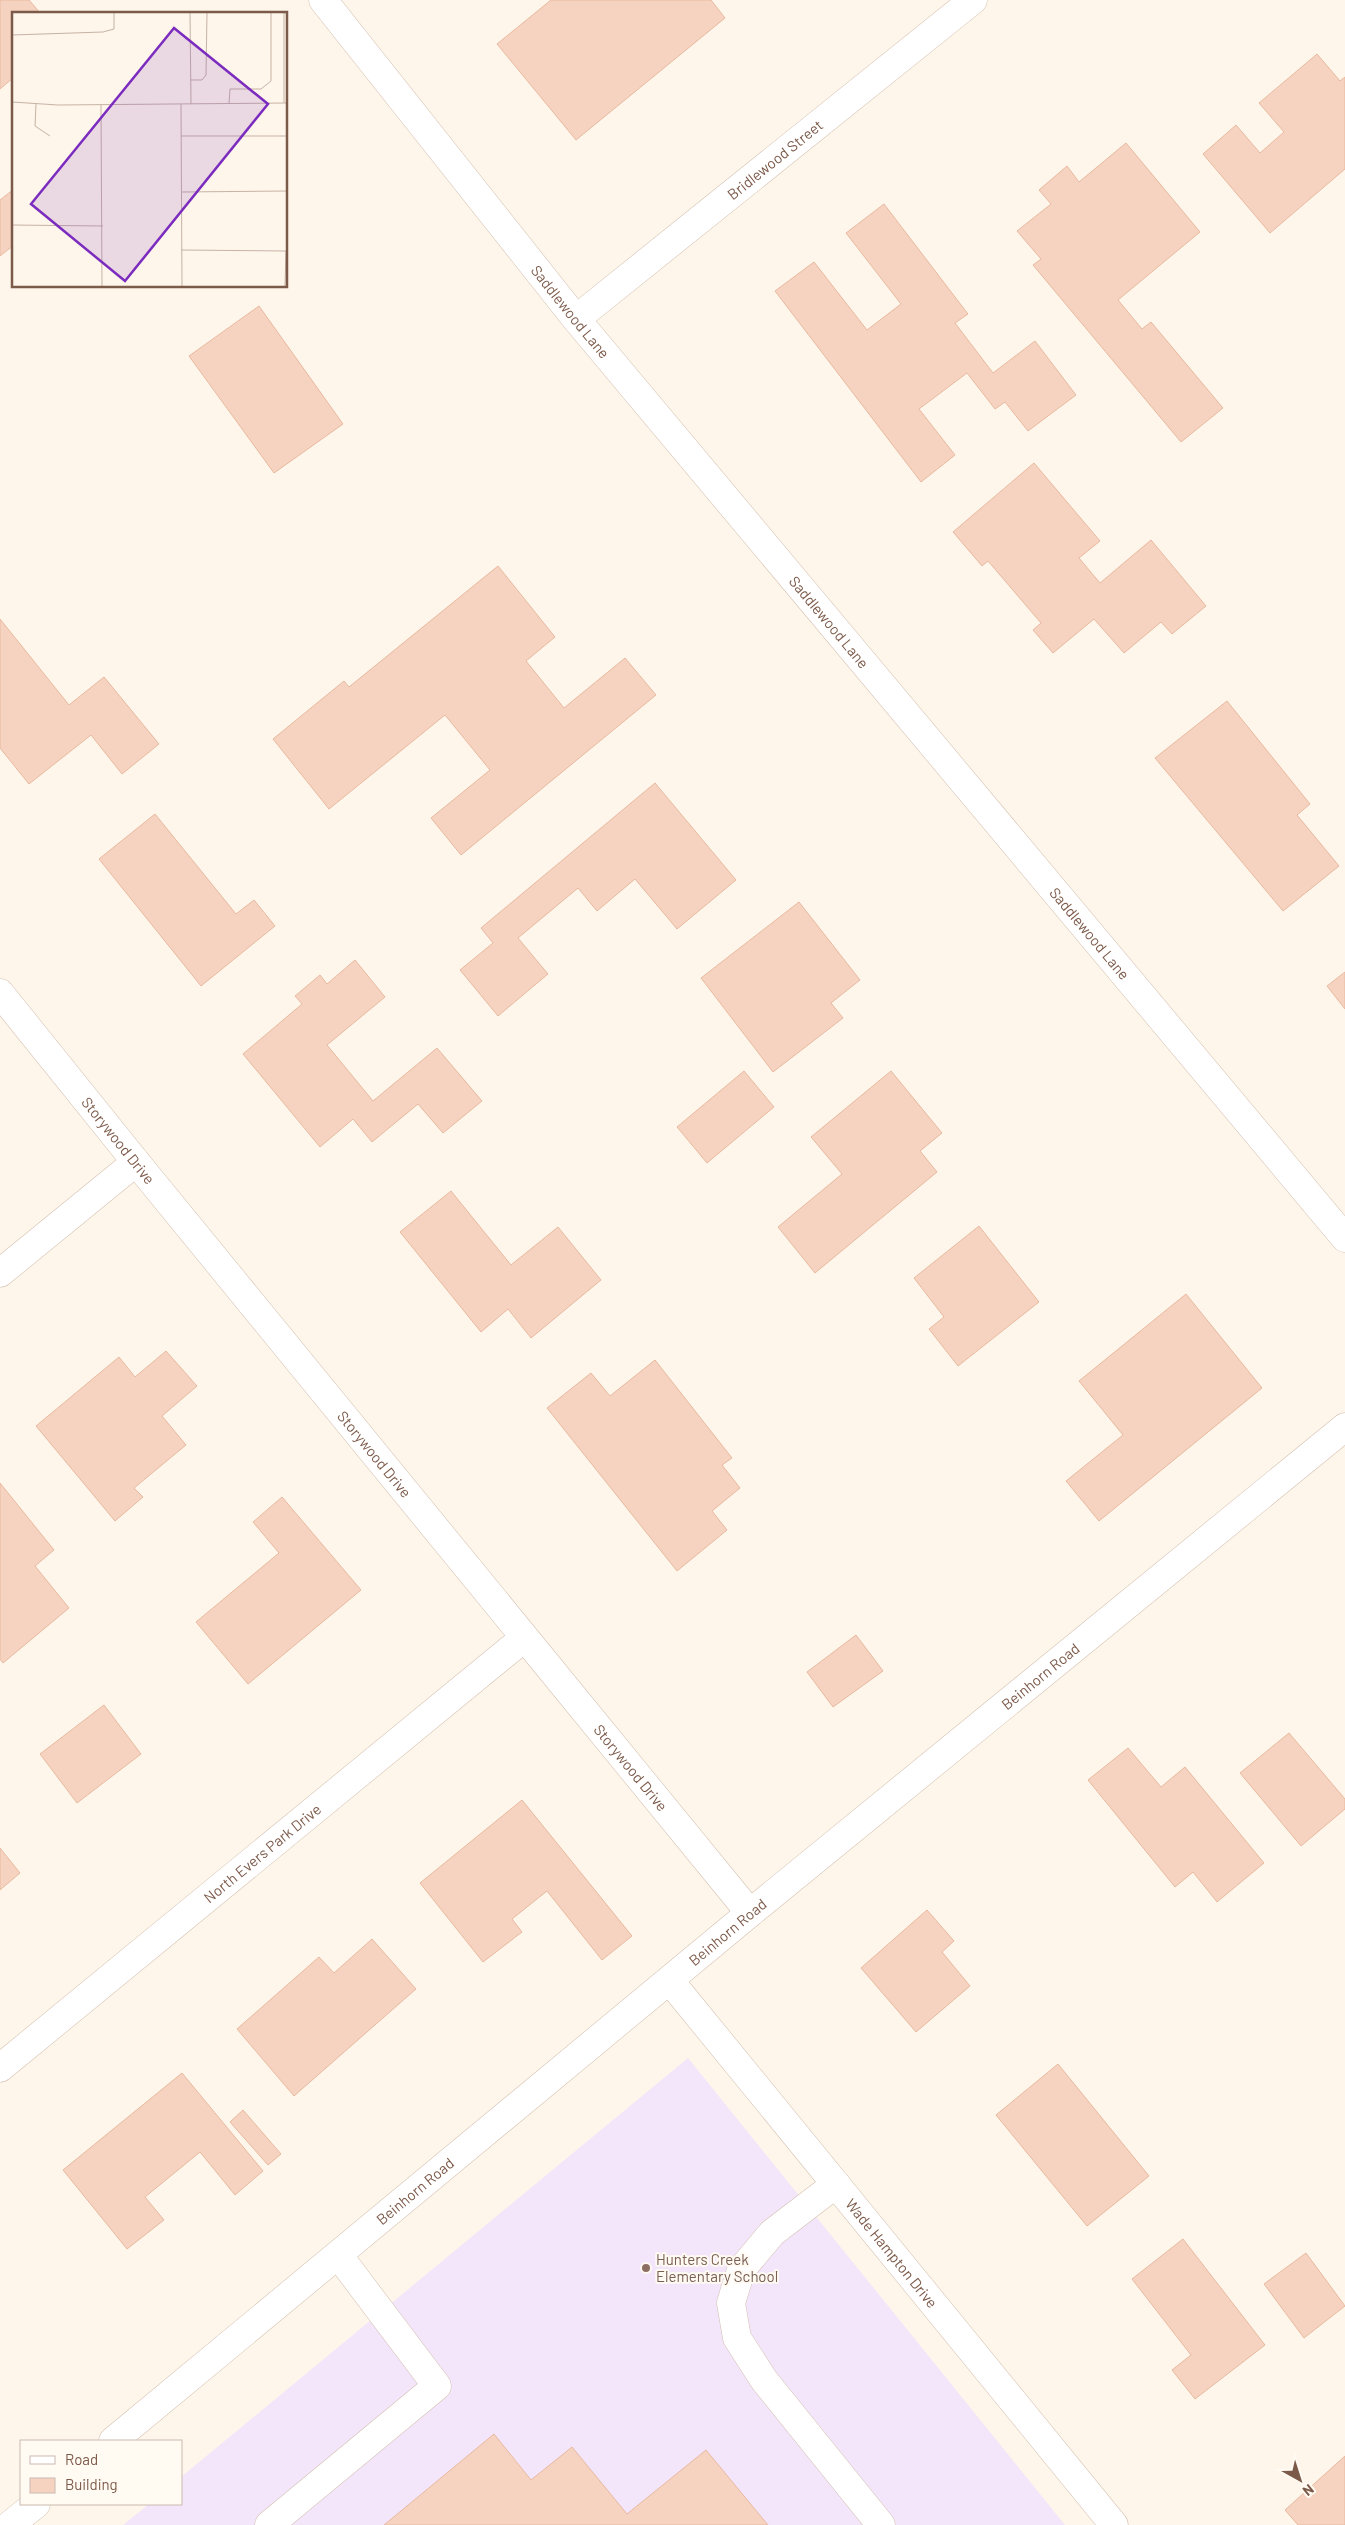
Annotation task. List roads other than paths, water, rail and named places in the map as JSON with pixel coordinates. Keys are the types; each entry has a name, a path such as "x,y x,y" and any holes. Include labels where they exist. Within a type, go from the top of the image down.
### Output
{"street":[{"name":"Saddlewood Lane","path":"323,0 576,319 1345,1238"},
{"name":"Bridlewood Street","path":"576,319 973,0"},
{"name":"Storywood Drive","path":"0,993 750,1914"},
{"path":"0,1273 136,1162"},
{"name":"Beinhorn Road","path":"113,2440 339,2256 750,1914 1345,1427"},
{"name":"North Evers Park Drive","path":"0,2068 524,1638"},
{"name":"Wade Hampton Drive","path":"670,1981 1114,2525"},
{"path":"836,2184 772,2233 741,2270 731,2303 737,2338 764,2380 881,2525"},
{"path":"270,2525 437,2386 339,2256"},
{"path":"10,2525 35,2505"}],"place":[{"name":"Hunters Creek Elementary School","path":"646,2268"}]}
